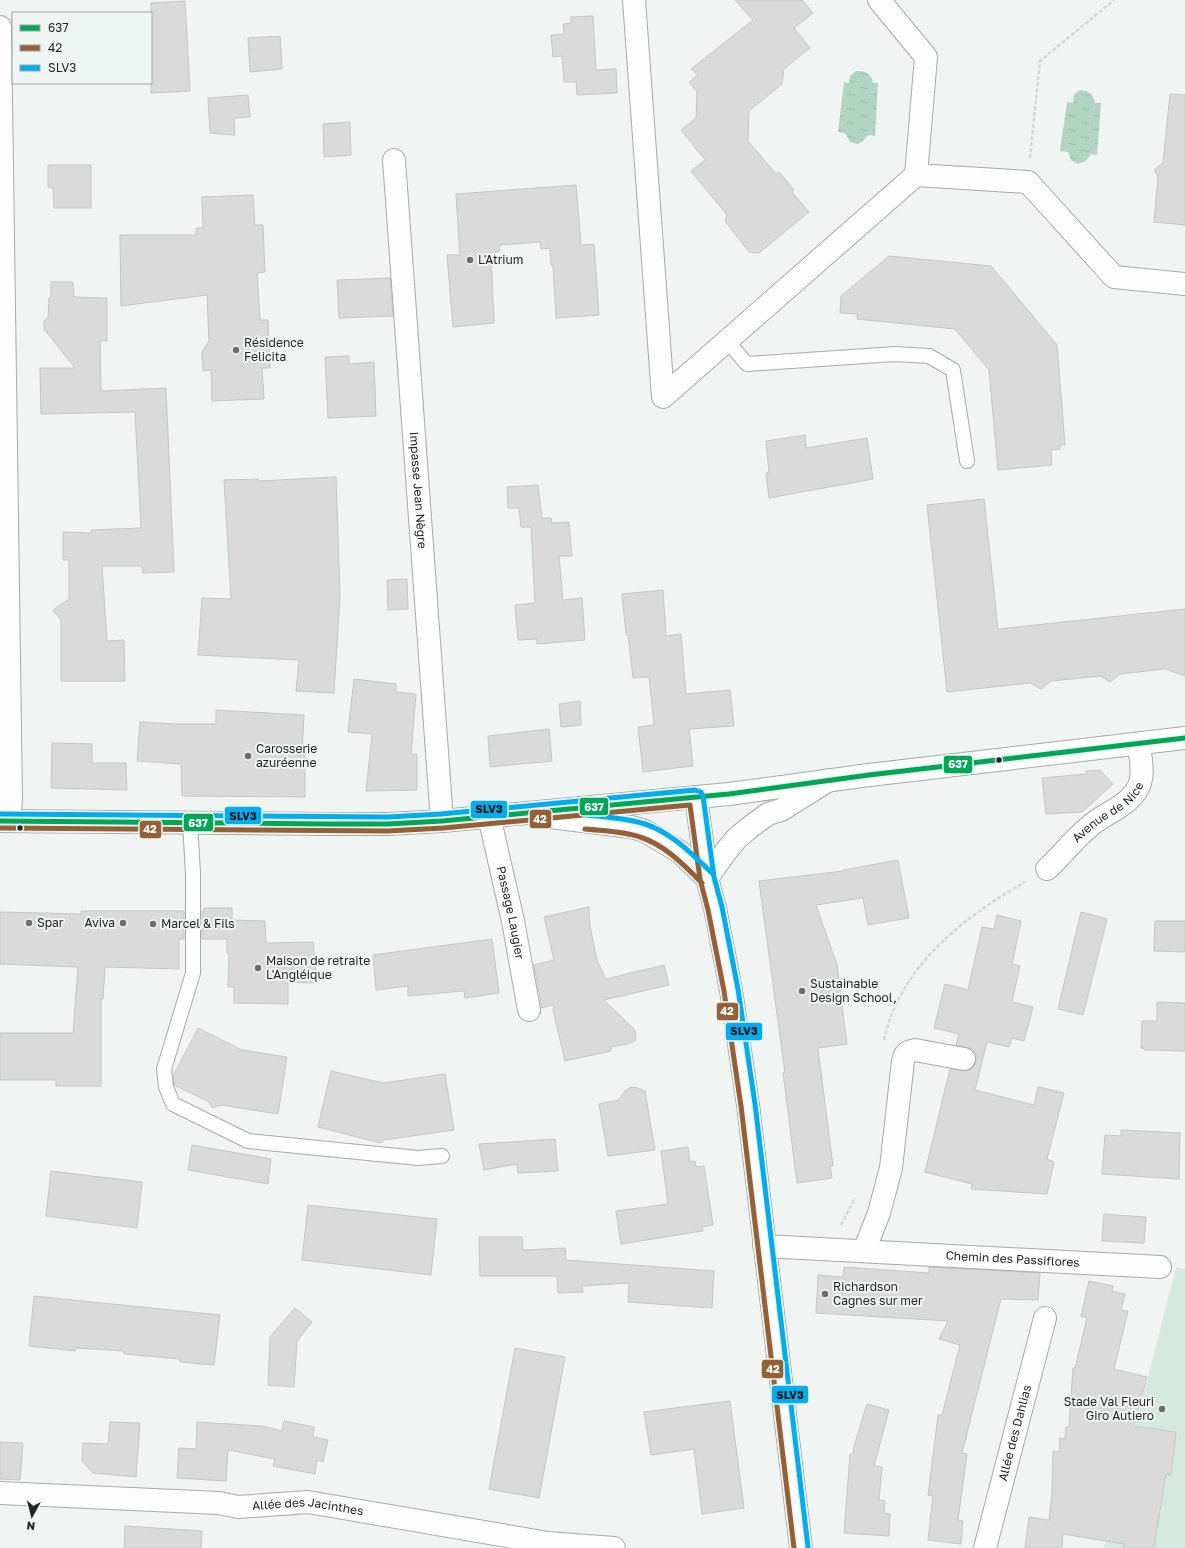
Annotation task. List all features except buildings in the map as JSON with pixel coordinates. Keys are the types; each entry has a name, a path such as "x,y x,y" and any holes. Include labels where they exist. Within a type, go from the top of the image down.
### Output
{"street":[{"path":"634,0 663,397 916,175 926,57 879,0"},
{"path":"0,27 11,799 5,821 342,824 442,821 696,797 869,774 1185,738"},
{"name":"Impasse Jean Nègre","path":"394,160 442,821"},
{"path":"916,175 1028,182 1114,277 1185,284"},
{"name":"Avenue de Nice","path":"1047,869 1078,837 1100,819 1123,805 1135,792 1139,785 1142,772 1139,744"},
{"path":"707,878 737,838 749,828 768,814 780,810 829,780"},
{"path":"696,797 707,878 716,915 732,997 748,1105 801,1548"},
{"path":"516,813 631,827 645,831 680,852 707,878"},
{"name":"Passage Laugier","path":"489,816 513,921 529,1010"},
{"path":"864,1252 881,1206 891,1168 901,1074 905,1055 908,1052 915,1050 964,1059"},
{"name":"Chemin des Passiflores","path":"764,1246 1160,1267"},
{"name":"Allée des Dahlias","path":"985,1548 1045,1318"},
{"name":"Allée des Jacinthes","path":"0,1493 219,1503 238,1507 308,1502 548,1543 601,1547"}],"lane":[{"path":"727,341 747,364 895,354 929,356 952,370 967,461"},
{"path":"190,823 193,873 193,973 164,1069 166,1087 173,1104 248,1141 418,1158 442,1156"}],"path":[{"path":"1028,182 1040,61 1114,0"}],"shaded area":[{"name":"Stade Val Fleuri Giro Autiero","path":"1176,1268 1185,1269 1185,1548 1104,1548"}],"water":[{"path":"856,71 867,73 871,77 873,83 878,83 875,136 868,135 858,144 850,142 845,133 838,132 844,82 849,83 850,76"},
{"path":"1080,90 1090,93 1095,103 1101,103 1097,155 1091,154 1086,161 1078,164 1071,160 1068,152 1060,151 1067,102 1073,103 1074,94"}],"transit line":[{"name":"637","path":"0,821 327,824 388,824 442,821 729,794 869,775 1185,738"},
{"name":"SLV3","path":"0,814 388,817 441,814 695,790 701,792 703,796 714,877 722,907 738,989 755,1104 808,1547"},
{"name":"42","path":"0,828 388,831 443,828 690,805 700,879 708,910 724,991 741,1106 794,1548"},
{"name":"SLV3","path":"587,815 631,820 655,828 673,838 712,873"},
{"name":"42","path":"585,829 627,834 640,837 658,845 674,856 702,883"}],"place":[{"name":"L'Atrium","path":"470,260"},
{"name":"Résidence Felicita","path":"236,350"},
{"name":"Carosserie azuréenne","path":"248,756"},
{"name":"Spar","path":"29,923"},
{"name":"Aviva","path":"123,923"},
{"name":"Marcel & Fils","path":"153,924"},
{"name":"Maison de retraite L'Angléique","path":"258,968"},
{"name":"Sustainable Design School,","path":"802,991"},
{"name":"Richardson Cagnes sur mer","path":"825,1294"},
{"name":"Stade Val Fleuri Giro Autiero","path":"1162,1409"}]}
